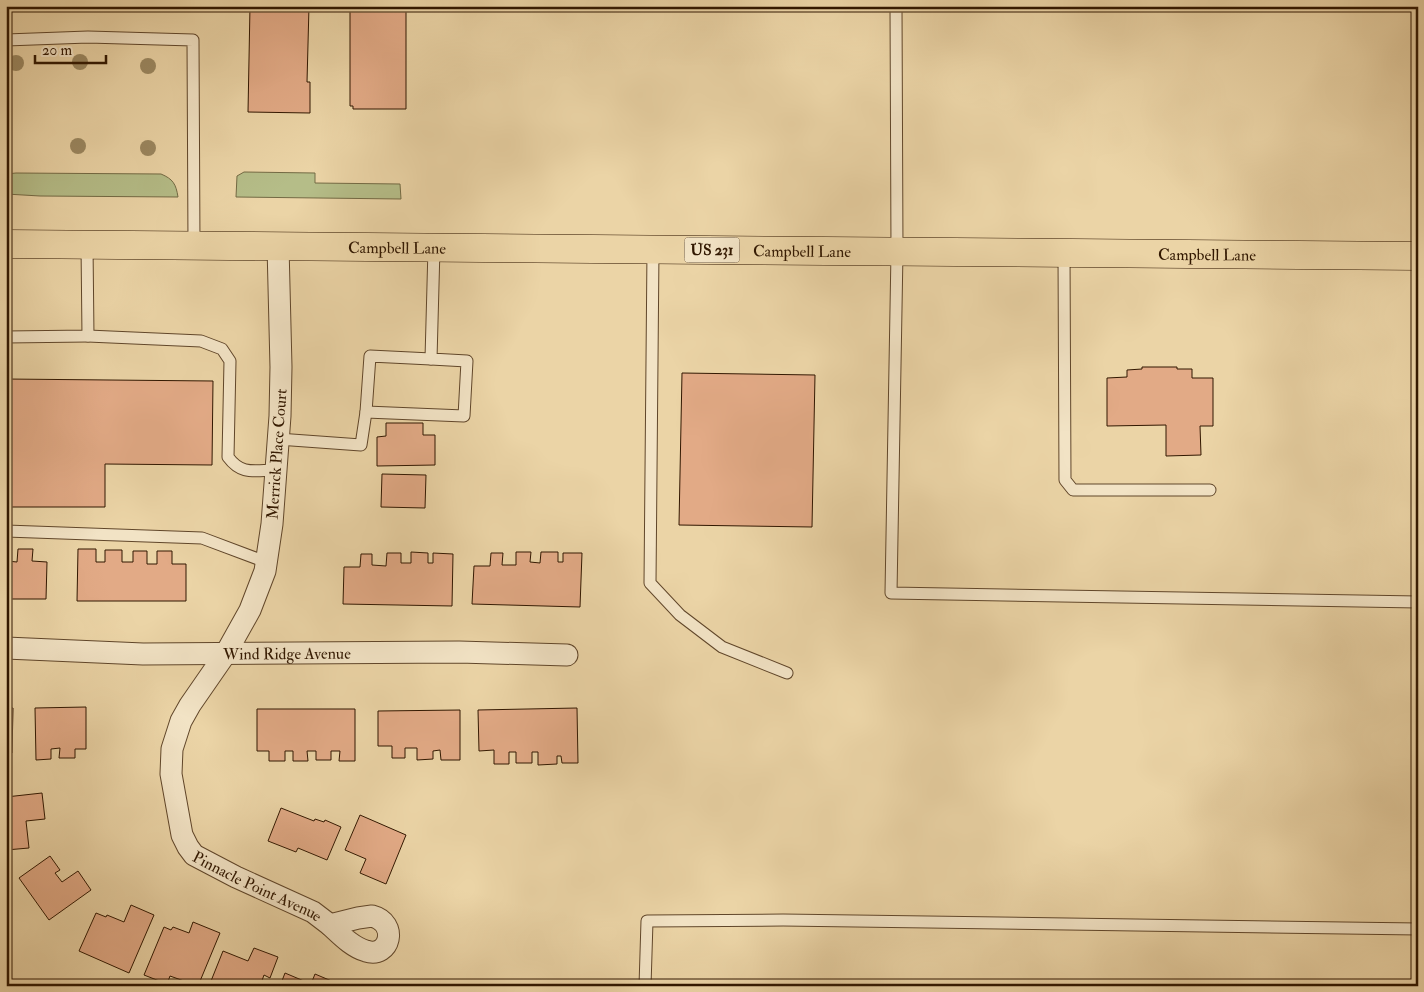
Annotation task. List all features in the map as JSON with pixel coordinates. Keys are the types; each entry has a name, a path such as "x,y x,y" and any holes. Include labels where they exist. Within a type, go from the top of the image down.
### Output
{"main road":[{"name":"Campbell Lane","path":"6,244 1418,256"}],"street":[{"name":"Merrick Place Court","path":"226,652 258,592 266,562 272,524 281,368 278,246"},
{"name":"Wind Ridge Avenue","path":"6,648 143,654 459,652 567,655"},
{"name":"Pinnacle Point Avenue","path":"226,652 181,721 172,749 171,774 182,834 194,855 236,877 313,912 330,926"}],"lane":[{"path":"896,6 897,252 891,593 1418,602"},
{"path":"6,40 88,37 193,40 194,246"},
{"path":"87,245 88,336"},
{"path":"431,359 434,248"},
{"path":"653,250 650,583 680,616 722,647 787,674"},
{"path":"1064,253 1065,480 1073,490 1210,490"},
{"path":"6,337 88,336 201,341 222,349 230,362 228,456 235,466 242,470 276,470"},
{"path":"278,439 361,444 366,412 370,356 467,361 464,416 366,412"},
{"path":"6,531 202,538 266,562"},
{"path":"645,986 647,921 783,920 1418,929"}],"green space":[{"path":"244,172 315,173 315,183 400,184 401,199 236,197 237,176"},
{"path":"6,174 161,174 173,182 178,197 6,194"}],"building":[{"path":"250,6 309,6 307,82 310,82 310,113 248,112"},
{"path":"350,6 406,6 406,109 353,109 353,106 350,106"},
{"path":"1142,367 1192,369 1192,378 1213,378 1213,426 1200,426 1201,455 1166,456 1166,425 1107,426 1107,378 1127,377 1127,370 1142,369"},
{"path":"682,373 815,375 812,527 679,525"},
{"path":"6,379 213,381 212,465 105,464 105,507 6,507"},
{"path":"386,423 423,423 423,435 435,435 435,465 377,466 377,437 386,436"},
{"path":"382,474 426,475 425,508 381,507"},
{"path":"6,548 7,561 17,562 18,549 33,549 32,561 47,562 46,599 6,599"},
{"path":"78,549 96,549 96,562 105,562 105,550 122,550 122,562 133,562 133,551 147,551 147,564 157,564 157,551 172,551 172,564 186,564 186,601 77,601"},
{"path":"411,552 428,553 428,563 433,563 433,553 453,554 452,606 343,604 344,567 360,567 361,554 372,554 372,565 386,566 387,553 401,553 401,563 411,563"},
{"path":"516,552 531,552 530,562 540,563 541,552 558,552 558,562 563,562 563,553 582,553 580,607 472,604 474,566 490,566 491,553 503,553 502,565 516,565"},
{"path":"86,707 86,749 75,749 75,758 59,758 60,748 51,749 51,759 36,760 35,708"},
{"path":"6,708 13,708 12,753 6,753"},
{"path":"577,708 578,763 562,763 561,756 557,756 557,764 538,765 538,752 532,752 532,763 516,763 516,752 509,752 509,764 494,764 494,750 479,751 478,710"},
{"path":"257,709 355,709 355,761 339,761 340,751 331,751 331,760 316,760 316,751 307,751 308,761 293,761 293,751 285,751 285,761 269,761 269,751 257,751"},
{"path":"460,710 460,760 441,760 440,750 433,751 433,759 417,760 417,748 405,748 405,758 392,758 392,746 378,746 378,711"},
{"path":"42,793 45,819 26,821 29,848 6,850 6,797"},
{"path":"281,808 314,821 315,819 324,822 325,820 341,827 327,860 298,848 296,852 268,841"},
{"path":"360,815 406,835 386,884 360,873 366,859 345,850"},
{"path":"50,856 60,870 55,873 62,882 78,871 91,890 49,920 19,878"},
{"path":"131,905 154,915 129,973 79,951 96,913 124,922"},
{"path":"193,922 220,933 198,986 170,976 167,984 144,975 164,927 171,930 173,927 189,933"},
{"path":"254,948 278,957 270,978 264,975 260,986 209,986 223,951 248,961"},
{"path":"285,973 311,984 315,974 341,985 280,986"}]}
